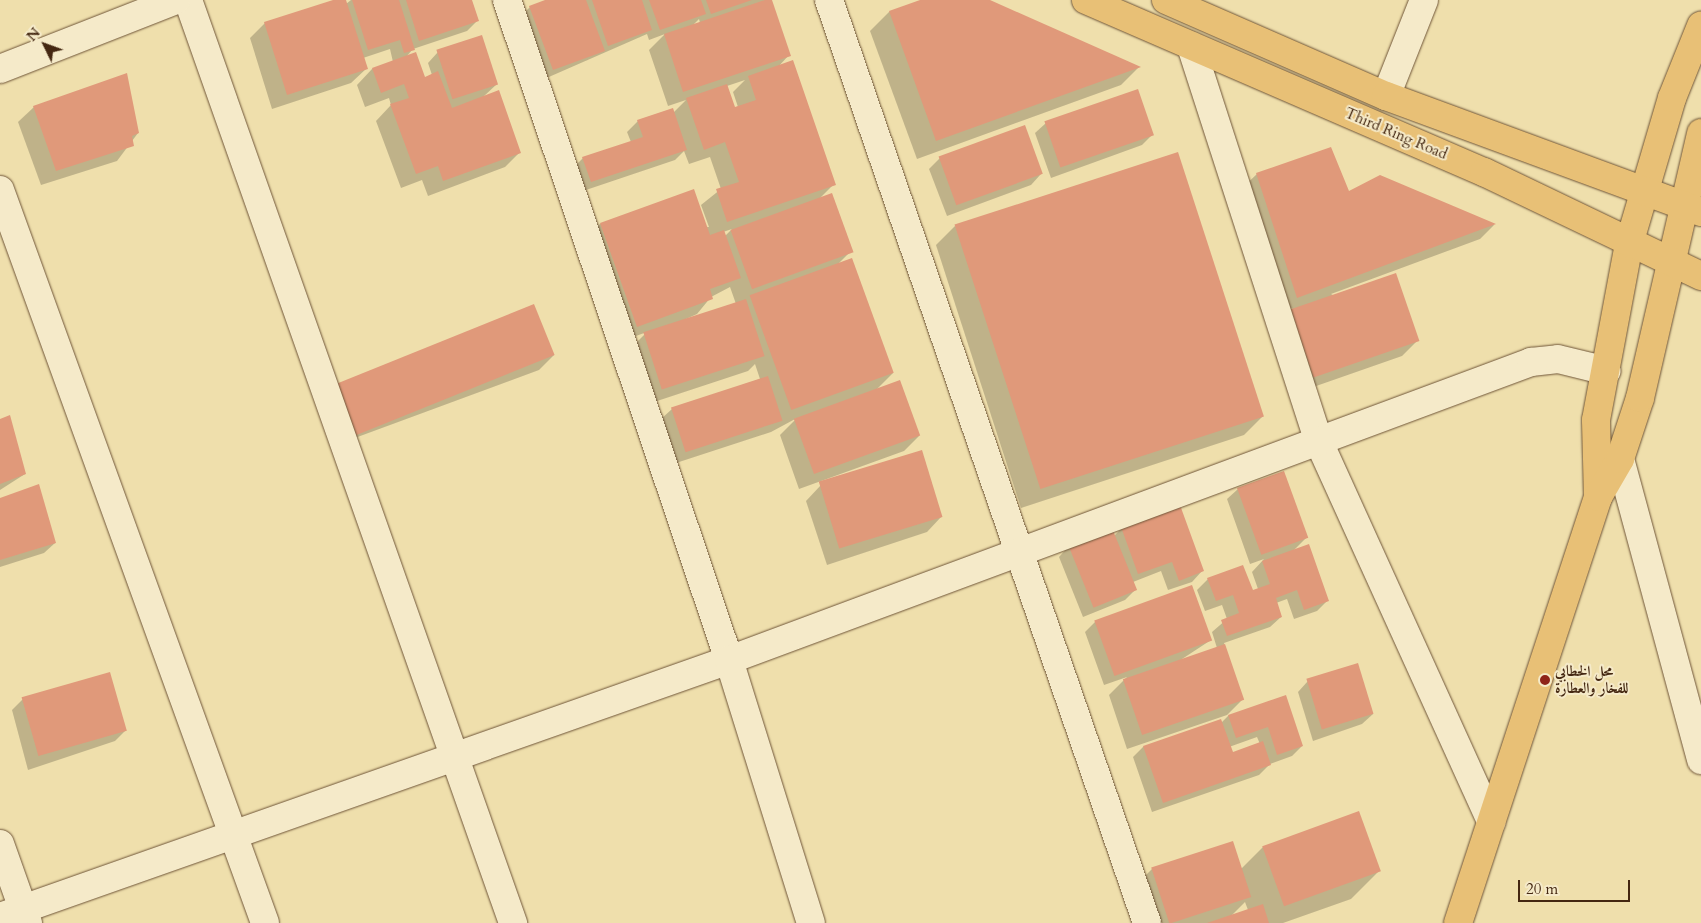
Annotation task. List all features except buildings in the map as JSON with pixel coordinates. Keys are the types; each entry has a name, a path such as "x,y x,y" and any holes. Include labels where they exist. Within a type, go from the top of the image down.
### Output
{"main road":[{"name":"Third Ring Road","path":"1086,0 1484,172 1629,244 1701,276"},
{"name":"Third Ring Road","path":"1166,0 1386,96 1692,208"},
{"path":"1598,497 1593,453 1629,244 1642,191 1691,42 1701,26"},
{"path":"1464,916 1491,822 1598,497 1620,459 1640,398 1670,262 1692,208 1701,133"}],"street":[{"path":"0,69 176,0"},
{"path":"188,0 513,923"},
{"path":"508,0 729,660 811,923"},
{"path":"828,0 1022,548 1147,923"},
{"path":"1386,96 1424,0"},
{"path":"1191,46 1319,442 1491,822"},
{"path":"0,190 265,923"},
{"path":"0,844 17,917 455,755 729,660 1022,548 1319,442 1531,362 1558,359 1607,371"},
{"path":"1620,459 1701,760"}],"place":[{"name":"محل الخطابي للفخار والعطارة","path":"1545,680"}]}
